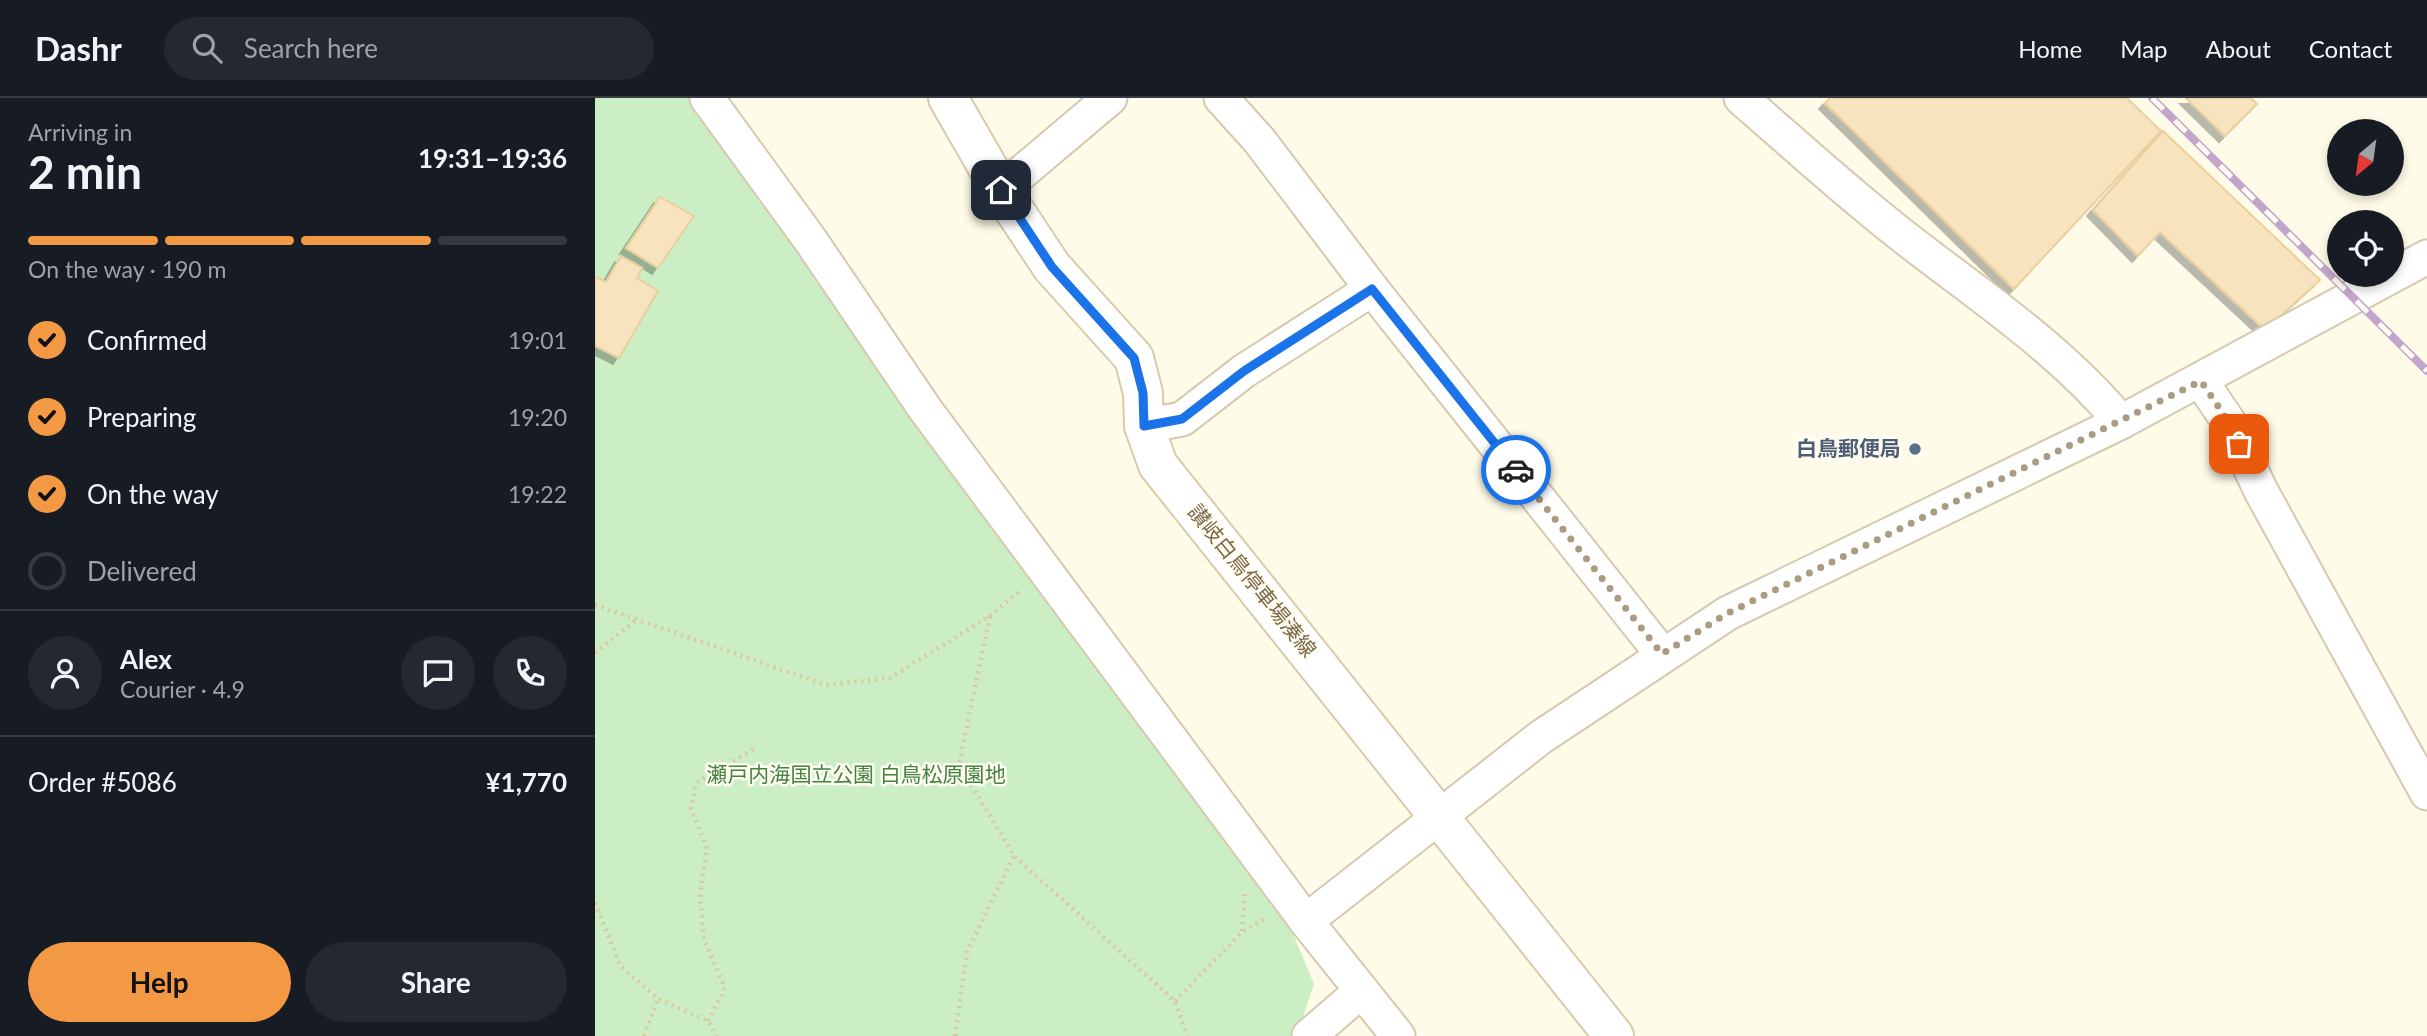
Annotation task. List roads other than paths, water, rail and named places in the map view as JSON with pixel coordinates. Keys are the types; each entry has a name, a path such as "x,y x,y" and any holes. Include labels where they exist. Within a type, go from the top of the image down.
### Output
{"main road":[{"name":"讃岐白鳥停車場湊線","path":"948,98 1001,190 1052,267 1134,358 1143,393 1144,426 1158,465 1613,1036"}],"street":[{"path":"707,98 811,241 925,409 1360,992 1398,1036"},
{"path":"1001,190 1110,98"},
{"path":"1221,98 1259,140 1372,289 1662,654"},
{"path":"1741,98 1898,232 2015,320 2100,397 2121,422"},
{"path":"1299,911 1440,816 1541,737 1662,654 1728,613 2121,422 2427,257"},
{"path":"1144,426 1182,419 1244,371 1372,289"},
{"path":"2201,381 2228,421 2261,491 2427,793"},
{"path":"1309,1036 1360,992"}],"railway":[{"path":"2152,98 2427,371"}],"place":[{"name":"白鳥郵便局","path":"1915,449"}],"park label":[{"name":"瀬戸内海国立公園 白鳥松原園地","path":"856,775"}]}
